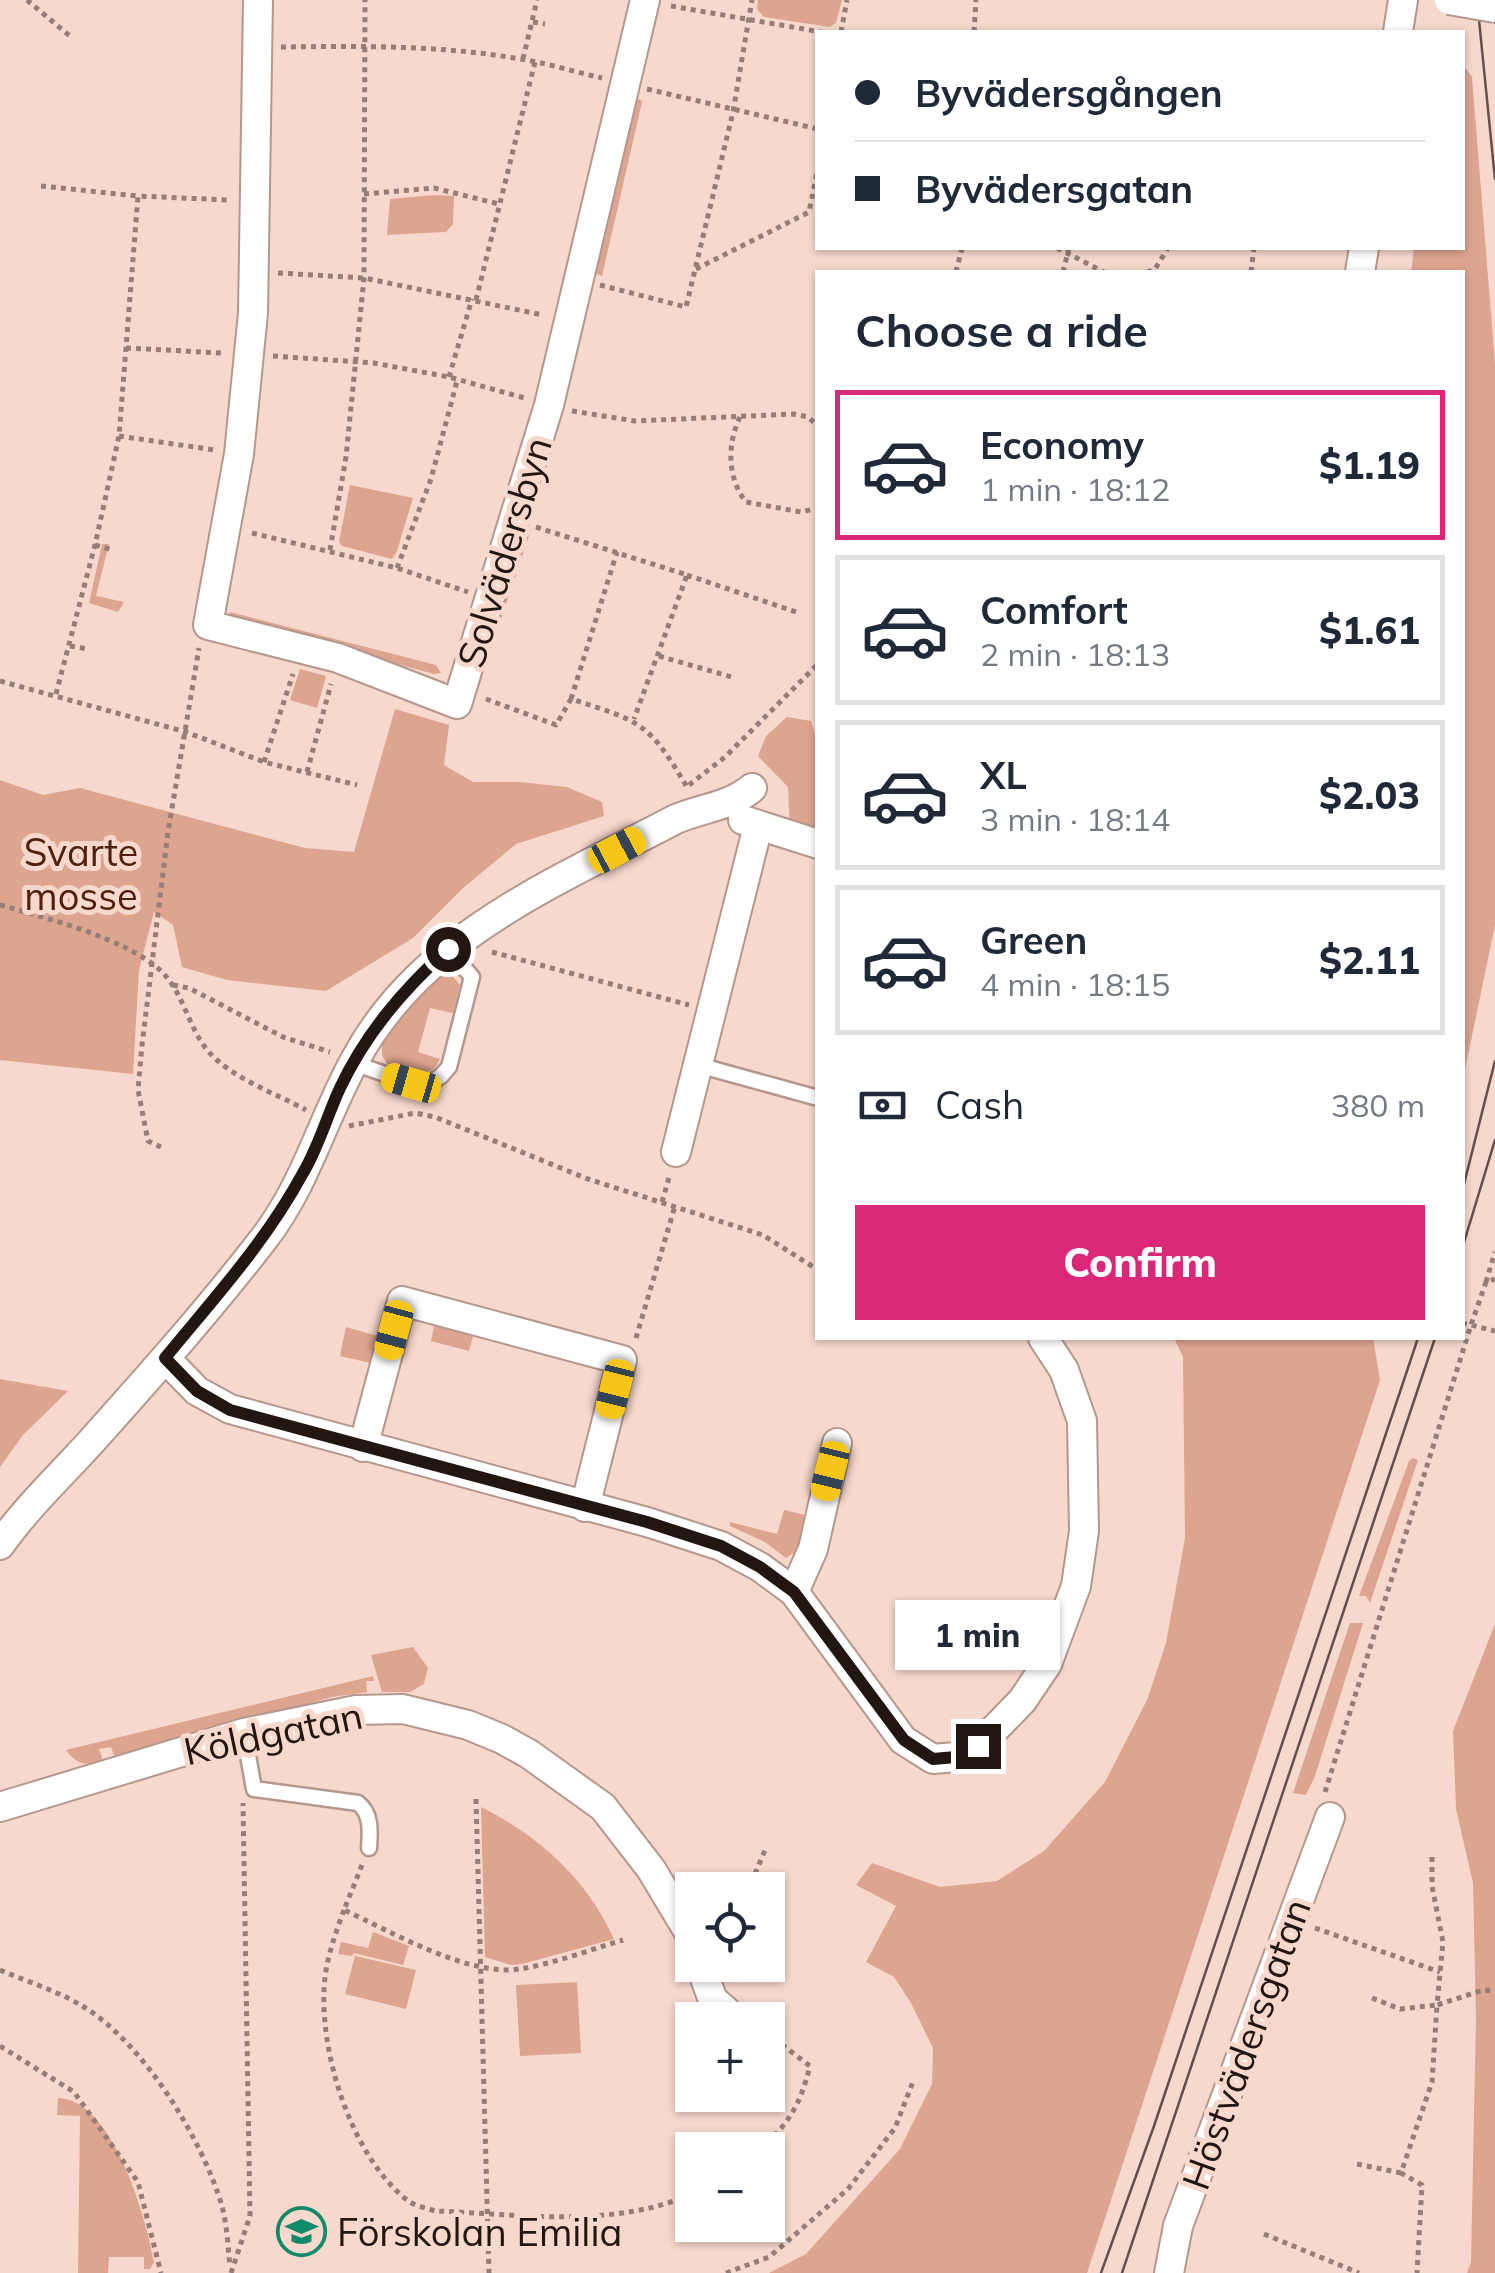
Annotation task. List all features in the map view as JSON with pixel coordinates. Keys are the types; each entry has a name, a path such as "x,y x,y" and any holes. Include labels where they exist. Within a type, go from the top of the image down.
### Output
{"street":[{"path":"208,625 240,454 250,354 257,202 258,0"},
{"name":"Solvädersbyn","path":"208,625 338,658 457,704 549,405 645,0"},
{"path":"1398,30 1403,0"},
{"path":"1449,0 1495,8"},
{"path":"0,1544 265,1238 304,1172 319,1116 344,1059 388,1010 458,959 528,897 709,807 737,801 752,788"},
{"path":"709,807 815,843"},
{"path":"676,1152 758,826"},
{"path":"363,1447 402,1301 622,1360 585,1506"},
{"path":"165,1358 213,1402 721,1546 760,1567 794,1592 904,1740 933,1759 956,1757 978,1746 1000,1726 1047,1664 1076,1586 1084,1531 1082,1421 1064,1370 1044,1340"},
{"path":"794,1592 813,1549 838,1443"},
{"name":"Köldgatan","path":"0,1807 244,1733 356,1710 403,1710 468,1724 502,1740 529,1754 603,1808 651,1869 675,1909"},
{"name":"Höstvädersgatan","path":"1169,2273 1178,2226 1330,1817"}],"lane":[{"path":"344,1059 411,1083 430,1083 441,1076 449,1067 472,986 472,977 458,959"},
{"path":"698,1065 815,1097"},
{"path":"244,1733 254,1789 358,1803 370,1824 368,1848"}],"path":[{"path":"28,0 72,37"},
{"path":"330,550 346,457 364,278 365,0"},
{"path":"523,59 537,0"},
{"path":"645,0 815,31"},
{"path":"579,280 686,307 734,112 737,62 752,0"},
{"path":"841,30 847,0"},
{"path":"974,30 976,0"},
{"path":"533,22 545,24"},
{"path":"258,47 365,46 523,59 815,129"},
{"path":"449,377 500,204 535,62"},
{"path":"809,212 815,182"},
{"path":"40,186 257,202"},
{"path":"364,194 434,188 500,204"},
{"path":"56,694 119,436 138,196"},
{"path":"695,269 809,212 815,213"},
{"path":"1069,250 1080,262 1099,270"},
{"path":"1152,270 1167,250"},
{"path":"255,271 364,278 568,321"},
{"path":"126,348 356,361 449,377 549,405 635,421 794,414 808,416 815,423"},
{"path":"397,568 432,479 458,380"},
{"path":"740,417 732,432 730,452 737,490 746,502 801,512 815,509"},
{"path":"119,436 240,454"},
{"path":"514,520 796,612"},
{"path":"228,528 397,568 489,600"},
{"path":"95,545 113,550"},
{"path":"457,704 484,698 556,724 571,699 617,552"},
{"path":"634,720 686,576"},
{"path":"161,1146 148,1141 138,1090 168,832 200,647 208,625"},
{"path":"70,646 88,649"},
{"path":"264,762 301,648"},
{"path":"659,656 736,678"},
{"path":"307,772 338,658"},
{"path":"0,681 186,732 264,762 357,784"},
{"path":"571,699 634,720 654,735 709,807"},
{"path":"0,905 112,942 152,964 173,985 207,1050 218,1060 319,1116 352,1126 415,1113 435,1117 588,1179 762,1235 815,1268"},
{"path":"458,959 492,952 712,1012"},
{"path":"173,985 189,988 283,1037 344,1059"},
{"path":"662,1203 668,1182"},
{"path":"622,1360 632,1351 675,1206"},
{"path":"1330,1817 1322,1804 1495,1252"},
{"path":"1486,1282 1495,1279"},
{"path":"1465,1324 1495,1331"},
{"path":"231,2272 250,2216 243,1803 254,1789"},
{"path":"476,1799 489,2273"},
{"path":"368,1848 333,1939 325,1977 325,2023 332,2066 355,2130 370,2158 408,2201 436,2211 614,2216 675,2201"},
{"path":"756,1872 766,1848"},
{"path":"1400,2173 1432,2082 1443,1942 1432,1886 1432,1857"},
{"path":"344,1910 479,1968 520,1969 623,1940"},
{"path":"1303,1924 1440,1972"},
{"path":"0,1970 86,2008 154,2076 180,2111 210,2173 223,2209 231,2272"},
{"path":"1372,1998 1400,2009 1437,2005 1482,1990 1495,1991"},
{"path":"0,2046 74,2092 138,2182 161,2273"},
{"path":"780,2132 802,2098 810,2066 785,2047"},
{"path":"726,2273 769,2256 848,2189 895,2128 914,2079"},
{"path":"1357,2164 1400,2173 1422,2185 1417,2273"},
{"path":"1264,2234 1359,2273"},
{"path":"1334,2273 1338,2264"}],"green space":[{"path":"758,0 842,0 836,23 830,27 764,17 757,9"},
{"path":"1465,68 1472,77 1495,364 1495,925 1465,1069 1465,270 1411,270 1414,250 1465,250"},
{"path":"640,99 602,276 595,273 634,102"},
{"path":"454,196 453,224 446,232 387,235 390,199"},
{"path":"350,485 413,498 392,559 339,542"},
{"path":"524,526 531,530 479,685 473,689"},
{"path":"102,544 109,544 96,596 124,602 118,612 89,603"},
{"path":"230,612 436,665 441,673 232,619"},
{"path":"300,669 326,676 317,708 290,700"},
{"name":"Svarte mosse","path":"395,709 449,725 444,765 473,782 567,787 602,802 604,816 516,844 462,889 413,938 326,991 227,980 182,967 173,925 154,912 139,970 133,1074 0,1060 0,780 43,795 80,788 305,848 354,852"},
{"path":"787,717 811,721 815,735 815,835 790,828 788,787 758,756 766,736"},
{"path":"450,973 460,985 453,1013 430,1008 418,1052 440,1059 435,1068 423,1074 387,1064 382,1055 382,1038 438,974"},
{"path":"436,1316 476,1325 469,1351 431,1341"},
{"path":"346,1327 381,1337 375,1364 340,1356"},
{"path":"1175,1340 1373,1340 1380,1380 1087,2273 769,2273 806,2254 900,2149 932,2084 933,2048 911,2003 894,1977 866,1962 896,1906 856,1885 872,1863 940,1887 997,1881 1044,1851 1105,1782 1147,1700 1166,1643 1185,1538 1183,1357"},
{"path":"0,1379 68,1391 23,1435 0,1467"},
{"path":"1413,1458 1418,1460 1370,1603 1366,1596 1359,1596"},
{"path":"784,1510 805,1515 797,1551 786,1558 765,1542 730,1526 730,1522 777,1534"},
{"path":"1350,1623 1363,1623 1315,1776 1306,1795 1293,1793"},
{"path":"1495,1624 1495,2273 1467,2273 1471,2262 1476,2017 1473,1883 1456,1809 1453,1731"},
{"path":"413,1647 428,1668 424,1684 410,1692 382,1692 371,1655"},
{"path":"373,1676 374,1681 366,1681 367,1692 332,1697 115,1758 111,1747 99,1749 103,1761 97,1763 78,1761 66,1750"},
{"path":"481,1807 522,1831 559,1861 590,1897 614,1939 522,1964 511,1965 485,1957"},
{"path":"373,1932 409,1946 403,1965 354,1953 338,1954 341,1942 368,1948"},
{"path":"355,1956 416,1970 406,2009 345,1994"},
{"path":"577,1982 581,2053 520,2056 516,1985"},
{"path":"58,2098 78,2104 95,2118 124,2164 154,2262 150,2269 144,2269 144,2257 109,2257 108,2273 78,2273 80,2116 57,2115"}],"tram line":[{"path":"1477,0 1495,179"},
{"path":"1493,0 1495,23"},
{"path":"1465,1180 1495,1061"},
{"path":"1465,1239 1495,1140"},
{"path":"1101,2273 1417,1340"},
{"path":"1122,2273 1434,1340"}],"place":[{"name":"Förskolan Emilia","path":"302,2232"}],"route":[{"path":"448,949 403,993 370,1035 340,1090 304,1172 265,1238 165,1358 197,1391 230,1410 647,1522 721,1546 760,1567 794,1592 904,1740 933,1759 956,1757 978,1746"}]}
